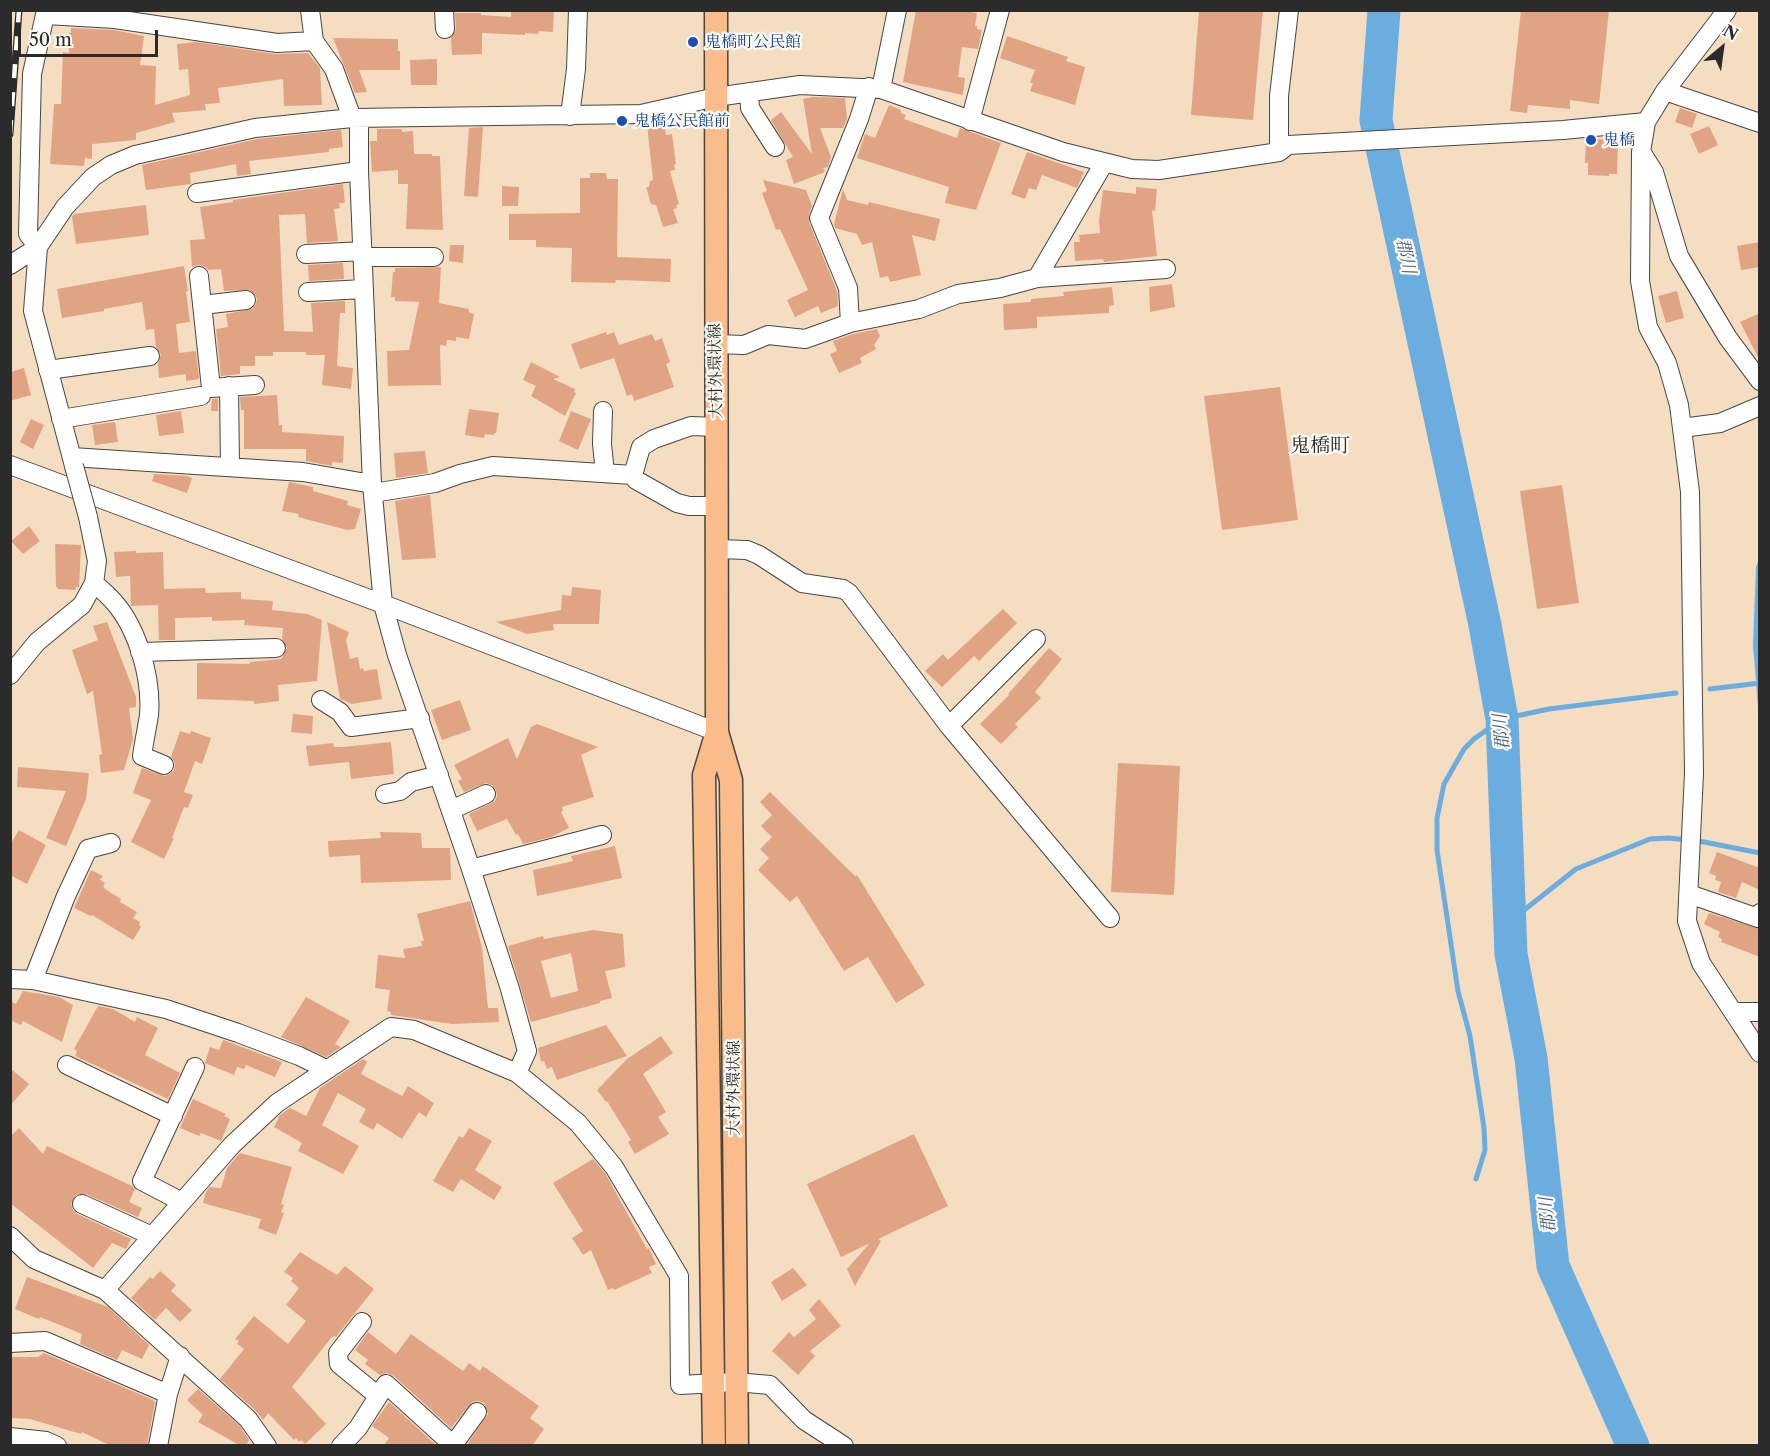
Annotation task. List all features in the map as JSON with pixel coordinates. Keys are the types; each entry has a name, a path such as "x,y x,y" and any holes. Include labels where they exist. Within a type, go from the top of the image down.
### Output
{"main road":[{"name":"大村外環状線","path":"716,10 717,732 731,780 737,1446"},
{"name":"大村外環状線","path":"714,1446 704,775 717,732"}],"street":[{"path":"310,10 314,41 334,69 356,118 372,489 383,604 397,655 510,989 527,1052 516,1073"},
{"path":"444,10 445,29"},
{"path":"570,116 576,69 578,10"},
{"path":"850,323 848,288 819,218 859,119 875,88 897,10"},
{"path":"970,121 1000,10"},
{"path":"1283,148 1279,96 1289,10"},
{"path":"1727,10 1665,91 1646,122 1641,152 1640,281 1648,327 1667,363 1679,405 1690,504 1694,773 1687,921 1701,963 1760,1053"},
{"path":"10,675 37,642 82,605 94,583 97,561 88,517 33,311 38,247 28,234 32,74 46,13 115,19 277,43 314,41"},
{"path":"10,265 38,247 65,207 93,177 119,161 135,155 255,128 356,118 641,114 716,97 800,85 875,88 1063,152 1132,169 1159,170 1283,148 1563,130 1646,122"},
{"path":"1665,91 1760,123"},
{"path":"749,92 750,108 775,147"},
{"path":"1641,152 1654,172 1679,256 1728,338 1760,381"},
{"path":"1037,278 1104,163"},
{"path":"197,193 359,171"},
{"path":"306,254 434,257"},
{"path":"716,344 744,345 768,335 805,339 850,323 919,309 958,294 1000,288 1037,278 1166,269"},
{"path":"199,276 211,388 255,385"},
{"path":"308,292 364,289"},
{"path":"202,305 246,300"},
{"path":"48,370 150,356"},
{"path":"230,386 230,467"},
{"path":"61,419 201,396"},
{"path":"1682,428 1720,423 1760,406"},
{"path":"603,411 604,473"},
{"path":"717,427 691,426 654,439 641,447 633,475 636,480 677,503 689,506 717,506"},
{"path":"73,462 230,467 303,472 372,489 435,483 459,474 493,466 633,475"},
{"path":"10,465 717,732"},
{"path":"717,549 747,550 759,555 802,583 843,589 849,593 949,726 1110,918"},
{"path":"94,583 116,603 131,629 140,652 148,685 149,713 142,756 165,765"},
{"path":"949,726 1036,639"},
{"path":"140,652 276,648"},
{"path":"321,700 340,712 351,728 420,718"},
{"path":"385,794 400,791 411,782 439,775"},
{"path":"451,810 486,794"},
{"path":"471,869 602,835"},
{"path":"111,843 88,849 66,896 18,982 166,1009 248,1037 326,1069"},
{"path":"1689,894 1758,918 1760,913"},
{"path":"1733,1012 1760,1012"},
{"path":"105,1290 232,1145 277,1103 392,1027 414,1030 516,1073 578,1123 614,1167 679,1276 680,1385 736,1382 770,1385 804,1420 844,1446"},
{"path":"67,1065 173,1116"},
{"path":"182,1202 142,1181 195,1067"},
{"path":"82,1204 152,1236"},
{"path":"10,1236 34,1259 105,1290 248,1419 267,1446"},
{"path":"362,1322 338,1353 339,1364 378,1396"},
{"path":"10,1343 45,1341 168,1394"},
{"path":"158,1446 168,1394 180,1356"},
{"path":"341,1446 358,1428 386,1384 453,1445 477,1412"},
{"path":"10,1437 46,1441 57,1446"}],"water":[{"path":"1759,559 1759,719 1753,645 1756,567"}],"building":[{"path":"511,10 554,10 553,32 539,31 538,34 525,33 525,35 482,33 482,54 452,55 451,38 456,29 455,13 481,13 481,15 511,17"},
{"path":"916,10 958,10 977,13 975,26 982,30 978,49 962,47 958,77 965,78 963,95 903,82"},
{"path":"1199,10 1263,10 1253,120 1191,115"},
{"path":"1521,10 1609,10 1599,104 1570,100 1570,109 1528,105 1527,113 1510,111"},
{"path":"71,28 114,30 144,36 140,65 156,66 155,105 190,95 188,69 179,70 177,44 196,42 275,54 308,53 320,68 322,105 284,106 283,79 218,88 220,103 205,104 206,110 172,113 175,122 136,133 136,140 92,144 92,159 85,158 84,166 50,164 54,104 61,104 63,52 69,53"},
{"path":"1007,36 1068,57 1066,61 1085,67 1075,105 1030,91 1033,83 1030,83 1035,70 1000,58"},
{"path":"333,38 398,39 400,70 359,70 367,92 355,93"},
{"path":"437,59 437,85 411,85 410,60"},
{"path":"845,98 847,119 843,128 820,128 831,157 828,167 823,168 825,172 794,184 786,160 793,157 771,120 781,112 812,154 803,99"},
{"path":"889,105 901,110 901,113 906,115 904,119 957,138 960,128 1001,143 976,210 945,203 949,187 857,158 865,134 875,138"},
{"path":"1680,108 1697,114 1692,128 1675,122"},
{"path":"663,121 666,135 672,134 676,164 674,165 675,170 670,171 679,204 673,209 678,223 663,227 656,205 651,204 646,187 649,187 650,181 653,180 647,124"},
{"path":"1709,126 1718,145 1699,154 1690,134"},
{"path":"483,127 478,197 464,196 469,128"},
{"path":"377,129 413,131 414,154 440,156 443,230 406,229 408,184 398,184 398,170 372,172 370,141 377,141"},
{"path":"341,130 343,147 329,149 329,152 249,161 251,174 237,176 236,164 190,173 191,184 146,190 142,165 257,139"},
{"path":"1594,139 1618,140 1617,174 1588,175 1588,163 1585,163 1586,141 1594,142"},
{"path":"1027,152 1084,172 1077,188 1042,175 1036,190 1029,188 1025,199 1011,194"},
{"path":"590,173 606,173 607,179 618,179 617,257 671,259 670,282 616,280 615,283 571,282 572,248 536,247 536,240 509,240 509,214 580,213 580,178 590,178"},
{"path":"763,180 806,190 812,206 809,222 837,291 838,306 821,313 818,306 795,317 787,300 808,290 780,229 776,230 762,193 767,191"},
{"path":"343,184 345,203 339,203 340,208 334,209 338,241 307,243 305,214 279,215 284,331 313,332 311,303 345,301 345,313 340,313 337,366 353,368 351,389 322,385 325,355 306,355 306,352 273,352 273,356 255,356 255,366 240,366 240,374 221,376 216,329 228,327 226,314 252,309 257,298 250,290 224,291 221,269 209,270 198,265 192,267 190,240 205,239 200,207"},
{"path":"502,186 519,187 518,206 502,206"},
{"path":"1136,187 1157,189 1155,211 1152,210 1157,256 1104,262 1103,259 1075,261 1074,242 1080,242 1079,235 1100,233 1099,221 1103,190 1136,194"},
{"path":"843,189 847,200 868,205 869,202 940,219 935,241 912,235 921,275 890,282 888,276 880,278 872,242 862,245 857,234 835,228"},
{"path":"146,205 149,235 76,244 72,217 74,214"},
{"path":"1760,242 1760,267 1741,270 1737,246"},
{"path":"450,245 464,245 463,263 449,261"},
{"path":"343,263 344,279 309,281 308,265"},
{"path":"184,266 190,322 176,324 179,353 196,351 199,379 186,381 186,374 159,378 158,364 161,354 156,347 154,329 146,330 142,302 62,318 57,289"},
{"path":"441,267 439,303 469,309 469,312 474,314 469,339 456,337 456,341 447,340 446,346 440,345 441,385 388,386 387,351 409,350 419,302 395,301 395,297 391,297 393,272 395,268"},
{"path":"1172,284 1175,307 1150,312 1149,287"},
{"path":"1112,287 1114,305 1109,306 1109,313 1037,317 1037,328 1004,330 1003,304 1064,296 1063,292"},
{"path":"1677,291 1684,318 1666,323 1658,296"},
{"path":"1760,313 1760,361 1740,322"},
{"path":"877,329 880,336 874,345 876,349 860,358 862,363 839,373 830,354 837,351 833,341"},
{"path":"606,332 607,335 614,332 619,345 652,334 655,341 662,338 670,362 666,364 674,387 634,401 632,394 627,396 614,358 580,369 571,344"},
{"path":"531,362 560,377 553,379 575,389 576,393 565,416 531,396 536,386 523,380"},
{"path":"24,368 31,395 10,401 10,372"},
{"path":"1280,387 1298,520 1222,530 1204,396"},
{"path":"277,395 279,425 282,425 282,432 344,436 343,463 332,462 332,466 306,461 306,449 244,449 244,410 241,410 240,397"},
{"path":"212,399 218,399 218,411 211,411"},
{"path":"469,409 499,413 496,433 494,435 485,434 484,438 465,435"},
{"path":"181,411 184,433 159,436 156,415"},
{"path":"571,411 591,419 578,450 559,441"},
{"path":"31,419 44,425 33,449 20,442"},
{"path":"115,422 118,442 95,445 92,425"},
{"path":"425,451 428,473 396,478 394,453"},
{"path":"154,474 192,478 187,493 152,481"},
{"path":"289,482 313,487 313,491 348,501 347,505 361,509 355,529 347,530 298,517 299,514 282,511"},
{"path":"1562,485 1579,603 1537,609 1520,491"},
{"path":"430,495 436,558 402,560 395,501"},
{"path":"29,526 40,541 23,554 11,541"},
{"path":"55,544 81,545 79,587 76,587 76,590 58,589 56,586"},
{"path":"136,551 136,553 163,552 164,589 205,588 206,593 241,592 241,599 273,601 272,610 307,614 322,620 317,681 278,685 279,701 254,704 254,701 197,699 197,663 250,664 250,662 281,659 287,648 282,639 283,628 244,625 245,620 212,621 212,617 175,618 175,640 159,640 158,605 131,606 130,576 116,577 114,552"},
{"path":"572,587 601,590 599,624 553,624 554,630 527,634 496,622 561,610 562,595 571,596"},
{"path":"1003,609 1017,623 979,661 974,656 942,687 925,671 943,654 948,660"},
{"path":"107,622 136,697 136,707 129,708 133,739 124,770 101,773 99,755 102,754 93,691 87,694 72,650 98,640 93,626"},
{"path":"327,622 349,632 346,640 350,659 358,657 360,669 363,668 364,671 377,669 382,699 352,704 340,699"},
{"path":"1049,648 1062,659 1035,692 1041,698 1015,724 1018,727 1001,744 980,724 1009,695"},
{"path":"460,700 471,730 442,740 431,710"},
{"path":"293,714 313,716 312,734 291,732"},
{"path":"537,724 598,747 581,755 594,797 562,807 561,812 569,828 551,837 523,844 507,819 477,831 469,814 495,801 496,790 492,785 486,783 464,792 458,781 462,779 454,765 508,738 517,759 531,727"},
{"path":"180,731 190,734 191,731 211,738 202,764 195,761 184,792 193,795 188,808 184,807 164,859 131,842 151,800 133,793 142,768 165,776 174,770 175,763 171,757"},
{"path":"391,742 394,774 351,779 349,762 309,766 306,746 333,743 334,747 343,747"},
{"path":"1118,763 1180,766 1174,895 1111,892"},
{"path":"18,767 89,773 86,799 66,846 46,838 66,791 17,787"},
{"path":"770,792 855,876 857,875 925,985 896,1003 868,957 844,971 797,896 790,902 758,870 769,858 760,849 772,837 761,826 772,815 760,802"},
{"path":"19,830 46,845 27,884 10,875 10,845"},
{"path":"380,832 421,833 422,848 450,848 451,880 361,883 360,855 329,857 328,841 381,838"},
{"path":"615,846 622,878 537,896 533,870 573,861 571,856"},
{"path":"1717,852 1760,868 1760,890 1742,882 1736,898 1718,892 1721,882 1715,880 1716,876 1709,873"},
{"path":"91,870 103,876 100,880 105,883 103,886 105,889 121,899 120,902 137,912 133,918 140,922 141,927 133,940 92,915 74,908"},
{"path":"470,901 482,948 488,1008 498,1008 499,1022 452,1024 391,1015 391,1012 387,1011 390,990 375,988 378,955 405,958 403,949 422,946 421,941 424,941 417,914"},
{"path":"1709,913 1760,929 1760,957 1721,942 1722,939 1718,937 1720,932 1704,924"},
{"path":"593,930 623,934 625,967 605,971 612,998 531,1022 508,946 543,936 544,939","holes":["571,953 578,991 551,998 541,961"]},
{"path":"23,991 59,997 73,1005 62,1042 23,1021 21,1025 10,1020 10,1001 16,1004"},
{"path":"306,997 350,1021 335,1044 341,1047 326,1057 281,1037"},
{"path":"98,1006 113,1009 135,1022 137,1017 158,1028 145,1055 180,1073 168,1099 75,1056 77,1051 74,1049"},
{"path":"606,1025 627,1056 557,1080 552,1067 547,1069 544,1061 541,1062 538,1048"},
{"path":"661,1036 673,1053 643,1074 666,1112 658,1117 669,1134 635,1154 628,1142 631,1140 607,1101 597,1090 627,1059"},
{"path":"223,1040 282,1062 275,1077 246,1065 244,1069 237,1067 234,1075 205,1063 210,1047 219,1050"},
{"path":"363,1059 367,1062 361,1074 402,1096 408,1086 434,1103 426,1117 419,1112 402,1139 377,1123 373,1130 359,1122 366,1109 338,1093 322,1125 359,1146 343,1174 298,1151 302,1143 274,1127 280,1115 290,1108 306,1116 320,1088"},
{"path":"10,1068 29,1084 10,1106"},
{"path":"193,1099 226,1114 224,1116 230,1119 221,1141 201,1133 199,1136 180,1128"},
{"path":"19,1128 43,1154 47,1146 135,1189 129,1202 142,1208 138,1217 86,1194 76,1195 71,1204 77,1214 131,1239 126,1249 112,1243 93,1268 10,1203 10,1137"},
{"path":"469,1128 492,1141 475,1170 502,1187 494,1200 461,1179 453,1192 433,1181 459,1136 463,1138"},
{"path":"914,1134 948,1206 878,1239 881,1241 855,1286 847,1269 870,1243 841,1257 807,1184"},
{"path":"240,1153 292,1167 281,1204 284,1205 281,1212 284,1213 276,1235 258,1228 261,1219 203,1203 210,1187 221,1188 227,1168"},
{"path":"593,1159 605,1173 656,1264 649,1267 652,1273 614,1290 613,1288 608,1290 591,1250 583,1255 572,1238 583,1231 553,1183"},
{"path":"300,1252 337,1275 345,1266 374,1289 292,1387 326,1424 305,1444 296,1438 294,1440 268,1413 263,1420 220,1379 244,1349 237,1344 239,1341 235,1339 254,1316 288,1344 306,1321 286,1305 299,1288 291,1281 293,1278 284,1272"},
{"path":"793,1268 807,1285 782,1301 771,1282"},
{"path":"160,1271 176,1285 171,1291 192,1310 180,1322 166,1308 155,1320 131,1298 150,1277 153,1279"},
{"path":"27,1277 108,1307 149,1345 142,1359 122,1350 117,1360 80,1344 82,1334 15,1309"},
{"path":"819,1299 841,1326 810,1351 815,1356 798,1375 772,1351 789,1332 794,1337 816,1319 809,1310"},
{"path":"368,1332 396,1354 411,1334 463,1371 469,1363 480,1371 483,1366 539,1406 530,1418 544,1429 532,1446 471,1446 468,1443 488,1414 484,1403 472,1402 451,1428 394,1376 387,1373 380,1375 365,1364 368,1360 355,1350"},
{"path":"44,1353 153,1400 155,1402 147,1446 111,1446 82,1432 81,1434 30,1419 10,1418 10,1357 38,1357"},
{"path":"198,1389 240,1426 249,1440 246,1446 241,1446 198,1422 203,1415 187,1400"},
{"path":"389,1402 437,1446 383,1446 389,1438 372,1426"}],"waterway":[{"name":"郡川","path":"1384,10 1376,120 1485,625 1502,719 1511,954 1531,1058 1553,1266 1633,1446"},
{"path":"1710,689 1760,683"},
{"path":"1476,1179 1485,1150 1484,1128 1470,1036 1458,991 1437,850 1437,818 1444,784 1464,749 1502,719 1549,709 1676,693"},
{"path":"1509,922 1576,869 1650,839 1699,841 1760,853"}],"railway":[{"path":"10,134 19,10"}],"place":[{"name":"鬼橋町公民館","path":"693,42"},
{"name":"鬼橋公民館前","path":"622,121"},
{"name":"鬼橋","path":"1591,140"}],"district":[{"name":"鬼橋町","path":"1320,446"}]}
